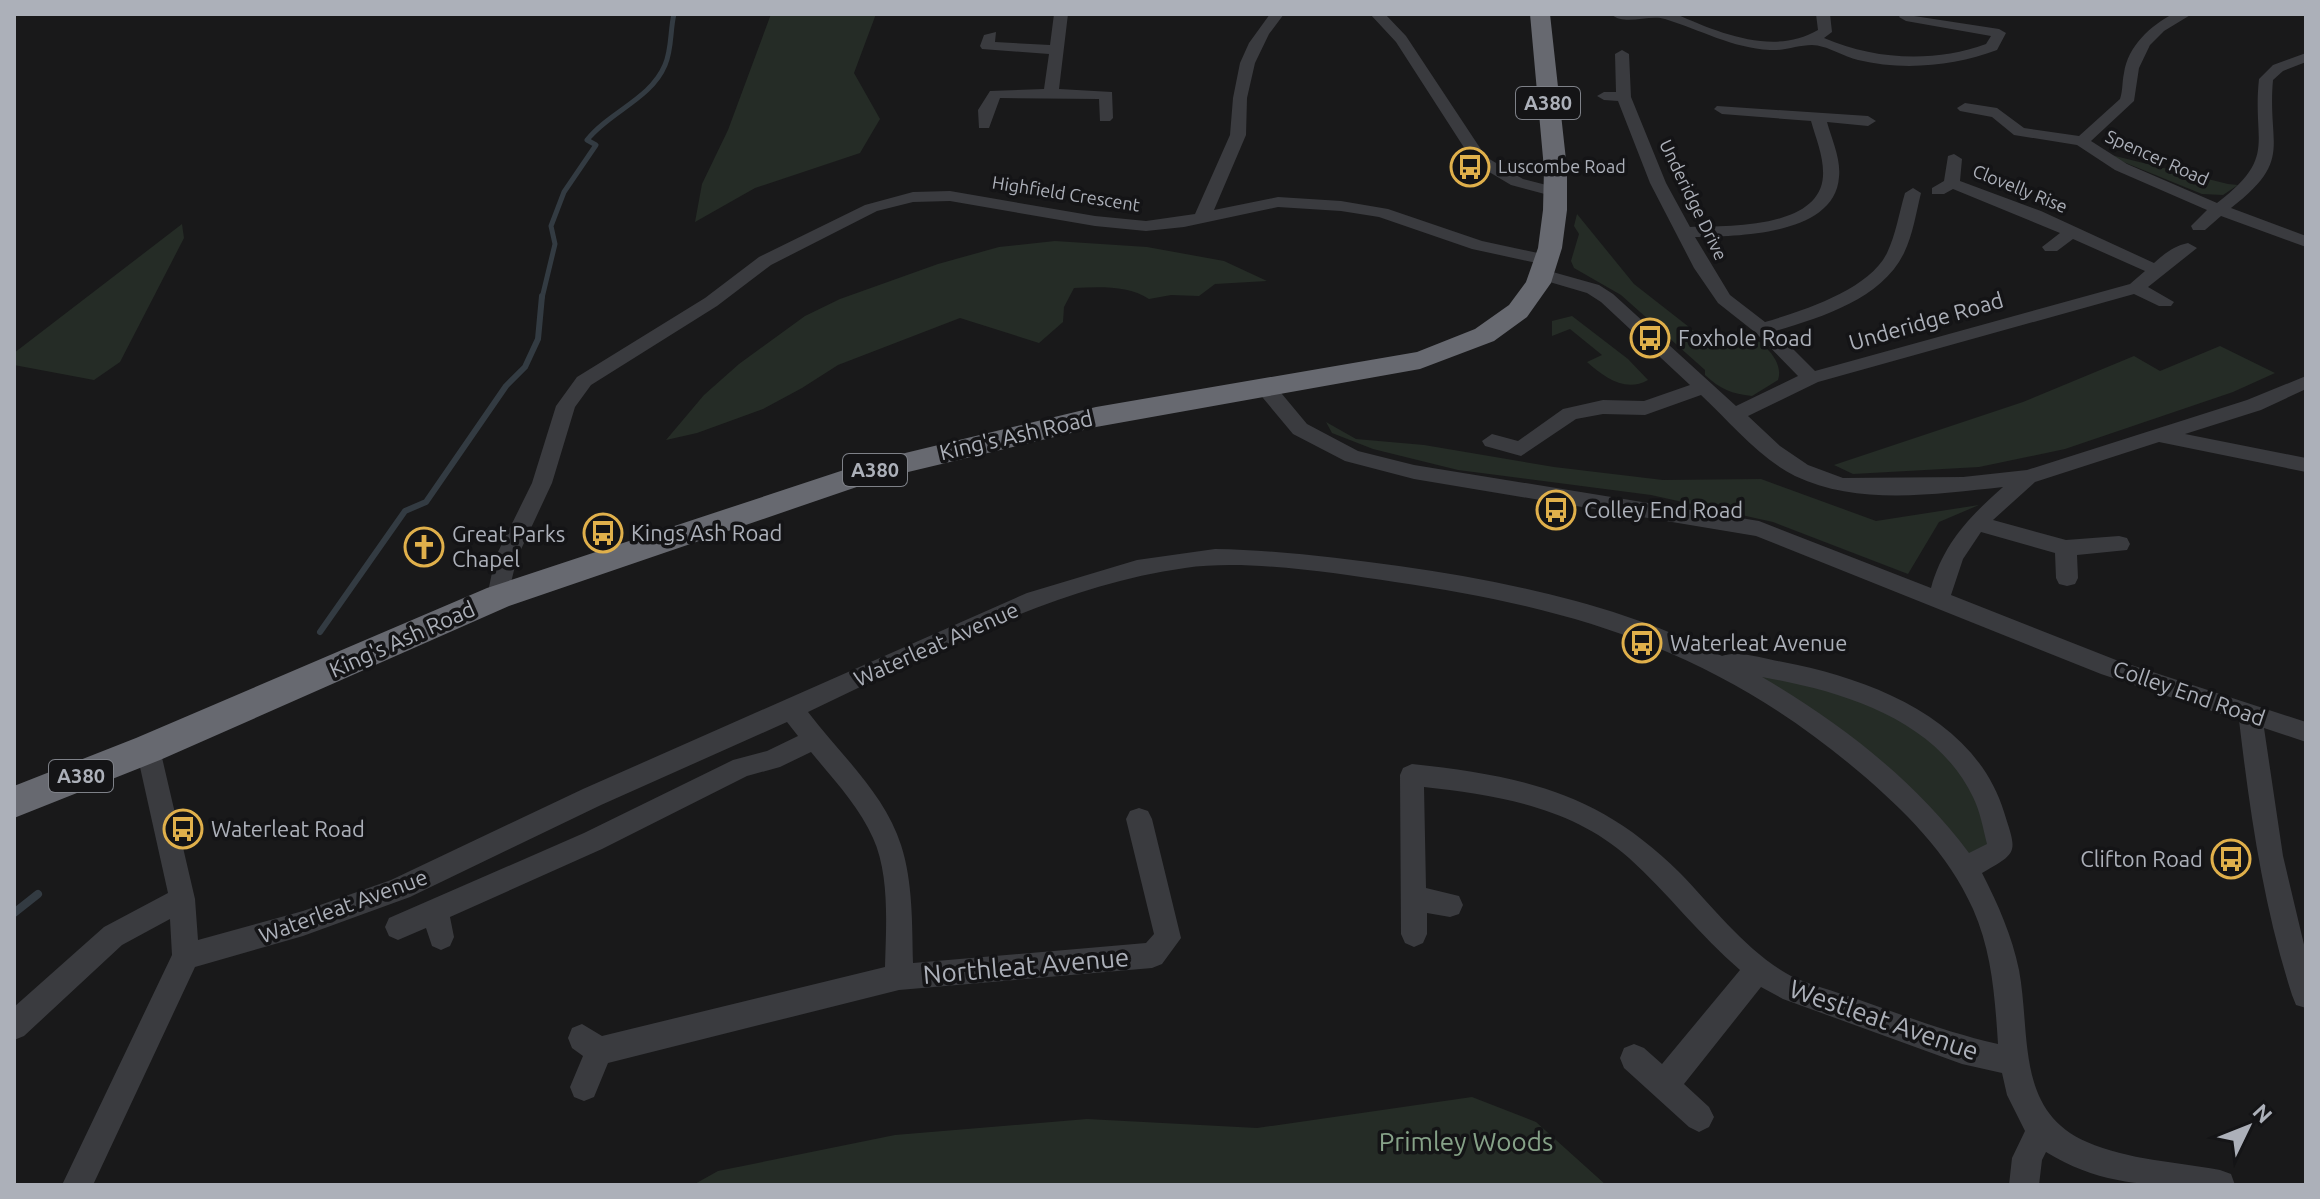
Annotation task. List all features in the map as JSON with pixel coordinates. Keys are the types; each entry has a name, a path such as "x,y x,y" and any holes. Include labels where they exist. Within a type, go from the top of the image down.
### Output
{"highway":[{"name":"King's Ash Road","path":"14,802 148,749 498,597 878,469 1096,417 1380,368 1451,350 1489,332 1517,312 1544,267 1554,223 1556,192 1540,14"}],"street":[{"path":"1051,93 1061,14"},
{"path":"1203,215 1230,161 1239,130 1240,98 1248,56 1256,40 1277,14"},
{"path":"1377,14 1401,39 1480,160 1517,182 1556,192"},
{"path":"1619,15 1664,14 1699,29 1747,43 1785,45 1816,40 1868,58 1898,59 1976,54 1992,47 2000,26 1906,17"},
{"path":"1816,40 1825,32 1826,19 1823,14"},
{"name":"Spencer Road","path":"2082,141 2127,101 2131,92 2132,69 2144,41 2162,26 2185,14"},
{"path":"991,35 987,46 1057,50"},
{"name":"Underidge Drive","path":"1622,54 1624,97 1658,183 1682,232 1724,299 1762,329 1811,378"},
{"name":"Spencer Road","path":"2199,226 2218,207 2248,186 2265,161 2263,113 2266,79 2278,68 2306,57"},
{"path":"984,125 986,110 995,94 1107,95 1105,118"},
{"path":"1604,96 1624,97"},
{"name":"Spencer Road","path":"1965,108 1997,113 2019,132 2082,141 2102,158 2306,242"},
{"path":"1722,109 1868,121"},
{"path":"1682,232 1768,228 1797,218 1821,200 1831,183 1829,159 1818,117"},
{"name":"Clovelly Rise","path":"1954,159 1945,187 2072,232 2156,270"},
{"path":"1762,329 1791,321 1831,303 1887,268 1896,250 1913,193"},
{"name":"Highfield Crescent","path":"498,597 506,558 542,483 566,406 584,381 711,302 765,261 839,223 898,200 950,196 1095,221 1146,226 1184,222 1203,215 1278,202 1341,206 1382,213 1544,267"},
{"name":"Clovelly Rise","path":"2051,247 2072,232"},
{"name":"Underidge Road","path":"1734,415 1811,378 2136,288 2176,253 2188,248"},
{"path":"1544,267 1607,298 1788,463 1841,485 1963,484 2028,477 2254,405 2306,382"},
{"path":"2136,288 2165,302"},
{"name":"Colley End Road","path":"1265,387 1300,429 1352,456 1414,472 1759,529 2109,667 2306,732"},
{"path":"1492,441 1521,449 1570,414 1603,407 1645,408 1704,387"},
{"path":"2156,435 2306,465"},
{"path":"1938,601 1945,572 1958,544 1976,523 2028,477"},
{"path":"1976,523 2066,548 2119,544"},
{"path":"2066,548 2067,578"},
{"name":"Waterleat Avenue","path":"186,956 245,941 374,900 593,797 792,710 969,625 1108,575 1185,560 1221,557 1383,571 1519,594 1639,627 1720,662 1797,710 1873,768 1917,809 1968,867 1996,932 2009,996 2012,1061 2026,1109 2042,1129 2057,1142 2087,1157 2220,1185"},
{"name":"Waterleat Avenue","path":"1720,662 1817,677 1850,687 1929,730 1959,758 1980,785 1992,812 2001,849 1968,867"},
{"name":"Northleat Avenue","path":"792,710 883,831 896,903 899,977"},
{"path":"2250,715 2267,855 2298,952 2306,995"},
{"path":"398,927 593,841 742,767 771,760 814,739"},
{"path":"77,1185 186,956 182,899 148,749"},
{"name":"Westleat Avenue","path":"1414,934 1412,775 1501,787 1573,808 1616,831 1646,858 1724,941 1758,970 1783,986 1962,1050 2012,1061"},
{"name":"Northleat Avenue","path":"584,1087 590,1045 899,977 1152,955 1168,938 1139,819"},
{"path":"1414,898 1450,905"},
{"path":"14,1026 113,936 182,899"},
{"path":"435,911 441,937"},
{"path":"1664,1085 1758,970"},
{"path":"1634,1058 1699,1117"},
{"path":"2024,1185 2027,1158 2042,1129"}],"green space":[{"path":"771,14 876,14 854,73 880,119 860,153 755,188 695,222 702,184 728,130"},
{"path":"2099,152 2238,185 2223,195 2202,194"},
{"path":"1577,214 1634,284 1712,345 1742,332 1756,339 1778,365 1778,380 1752,396 1721,387 1621,295 1574,268 1571,261 1579,234 1574,226"},
{"path":"182,224 184,238 120,362 94,380 14,365 14,353"},
{"path":"1055,241 1147,247 1224,261 1267,281 1215,284 1199,296 1171,295 1149,299 1123,289 1074,288 1064,307 1063,322 1039,343 960,318 838,365 763,409 697,433 666,440 704,395 739,364 805,316 840,299 938,264 999,247"},
{"path":"1572,316 1628,359 1648,380 1631,385 1615,382 1587,362 1602,355 1570,329 1552,336 1552,321"},
{"path":"2220,346 2275,373 2233,392 2065,449 1979,467 1853,474 1834,465 2023,402 2134,356 2160,371"},
{"path":"1326,422 1356,439 1424,445 1554,467 1663,480 1761,479 1876,521 1979,505 1939,522 1908,574 1773,522 1651,495 1458,470 1373,449 1332,433"},
{"path":"1720,662 1850,687 1959,758 2001,849 1968,867 1917,809"},
{"name":"Primley Woods","path":"1472,1097 1536,1122 1606,1185 693,1185 718,1171 895,1135 1087,1119 1257,1128"}],"waterway":[{"path":"542,298 555,244 551,226 564,192 596,145 587,140 659,77 669,53 674,14"},
{"path":"320,632 405,511 426,502 506,386 525,367 538,339 542,296"},
{"path":"14,913 38,894"}],"place":[{"name":"Luscombe Road","path":"1470,167"},
{"name":"Foxhole Road","path":"1650,338"},
{"name":"Colley End Road","path":"1556,510"},
{"name":"Kings Ash Road","path":"603,533"},
{"name":"Great Parks Chapel","path":"424,547"},
{"name":"Waterleat Avenue","path":"1642,643"},
{"name":"Waterleat Road","path":"183,829"},
{"name":"Clifton Road","path":"2231,859"}]}
